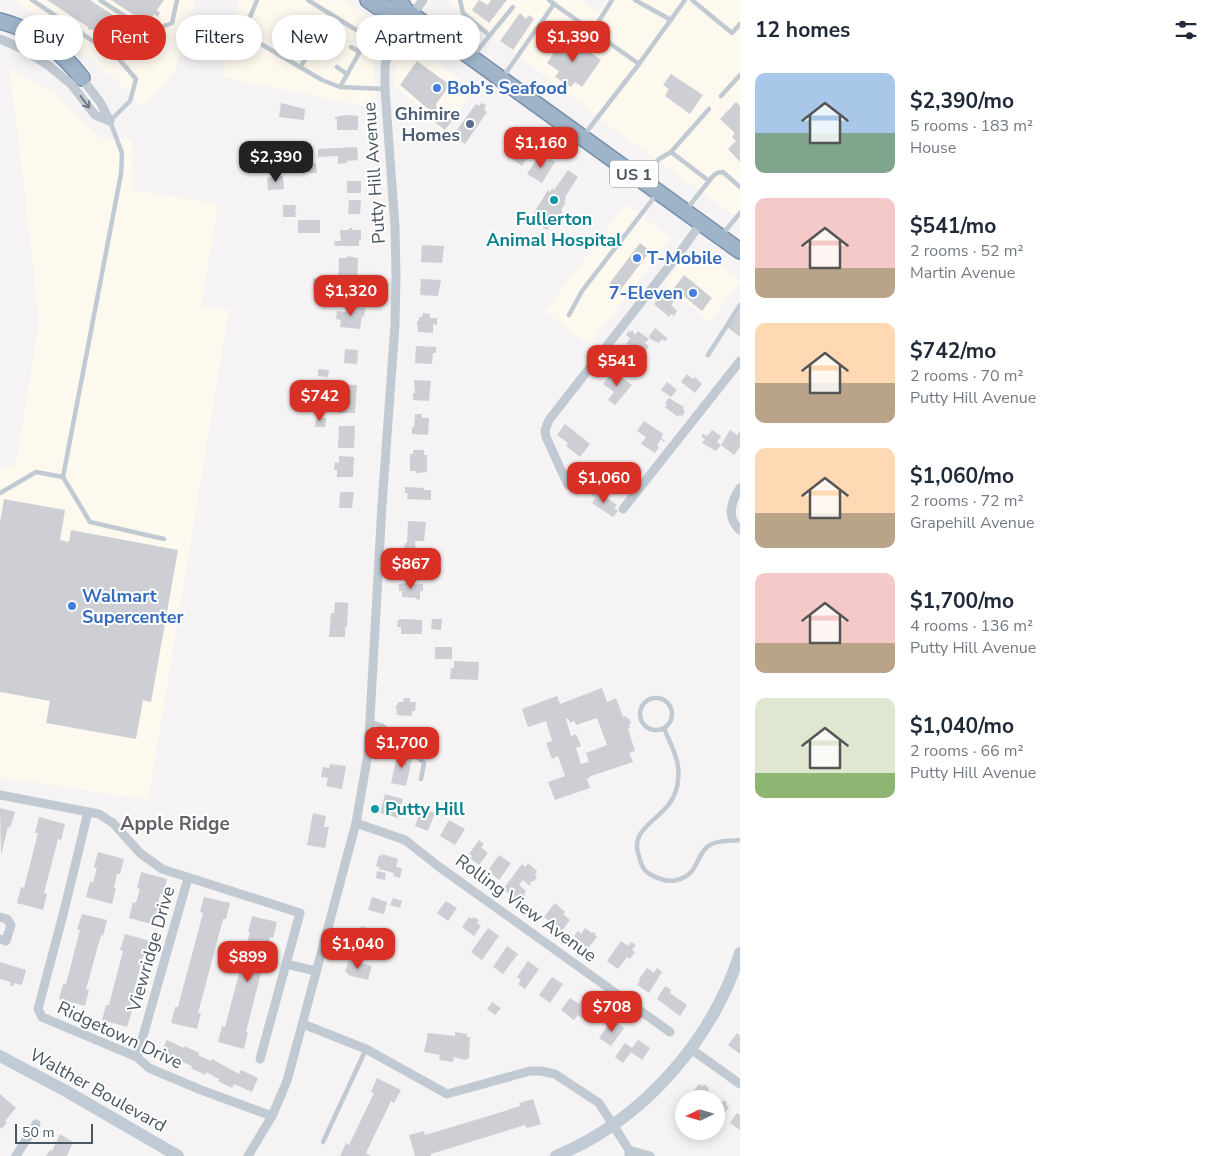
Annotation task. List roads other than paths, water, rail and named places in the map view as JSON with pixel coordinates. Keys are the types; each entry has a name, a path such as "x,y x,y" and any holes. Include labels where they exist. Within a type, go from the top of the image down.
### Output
{"highway":[{"path":"368,0 378,7 405,8"},
{"path":"0,21 25,30 49,43 67,59 82,78"},
{"name":"US 1","path":"476,60 740,251"}],"main road":[{"path":"556,1156 570,1150 612,1124 650,1094 691,1049 722,998 740,953"},
{"name":"Walther Boulevard","path":"0,1056 66,1091 178,1156"}],"street":[{"name":"Putty Hill Avenue","path":"248,1156 272,1116 287,1081 356,823 366,774 396,293 395,226 385,65 405,8 423,0"},
{"path":"0,28 26,38 63,60 82,78 100,102 110,121"},
{"path":"0,39 23,48 49,66 71,84 95,115 110,121"},
{"path":"568,485 546,437 548,420 701,223"},
{"path":"623,509 740,361"},
{"path":"740,488 733,499 730,511 740,530"},
{"path":"0,795 105,817 152,863 162,869 300,913 260,1059"},
{"name":"Ridgetown Drive","path":"88,812 38,1009 39,1013 42,1017 137,1057 149,1068 272,1116"},
{"name":"Rolling View Avenue","path":"356,823 405,840 438,866 670,1032"},
{"name":"Viewridge Drive","path":"137,1057 188,878"},
{"path":"0,917 6,919 11,925 6,941 0,939"},
{"path":"286,964 316,971"},
{"path":"303,1024 366,1049 447,1094 530,1071 541,1070 555,1074 599,1103 629,1153 650,1156"},
{"path":"691,1049 740,1084"},
{"path":"16,1156 36,1124"}],"lane":[{"path":"32,0 118,58 136,80 130,101 110,121 122,153 121,174 63,477 90,522 164,539"},
{"path":"100,0 149,32 172,23 177,0"},
{"path":"257,0 246,27 251,38 322,80 340,87 385,89"},
{"path":"308,0 332,15"},
{"path":"460,0 463,13 489,35"},
{"path":"549,0 639,64"},
{"path":"592,32 612,0"},
{"path":"635,0 671,20"},
{"path":"583,137 685,0"},
{"path":"692,0 732,33 740,24"},
{"path":"502,78 554,4"},
{"path":"480,47 513,7"},
{"path":"351,47 356,50"},
{"path":"340,87 356,59"},
{"path":"300,67 305,60"},
{"path":"337,67 347,74"},
{"path":"721,96 740,75"},
{"path":"642,180 659,159 671,152 709,109"},
{"path":"671,152 709,181"},
{"path":"685,211 717,173 723,172 740,186"},
{"path":"569,315 582,291 659,192"},
{"path":"721,237 740,213"},
{"path":"708,355 740,305"},
{"path":"0,493 36,472 63,477"},
{"path":"659,698 666,702 671,710 670,721 664,728 651,730 642,724 640,712 643,704 650,699 659,698"},
{"path":"370,722 383,726 424,763 421,779"},
{"path":"664,728 675,756 679,778 670,804 641,832 636,842 637,853 644,870 654,877 665,881 677,880 693,870 707,847 717,842 740,840"},
{"path":"323,1142 366,1049"}],"place":[{"name":"Bob's Seafood","path":"437,88"},
{"name":"Ghimire Homes","path":"470,124"},
{"name":"Fullerton Animal Hospital","path":"554,200"},
{"name":"T-Mobile","path":"637,258"},
{"name":"7-Eleven","path":"693,293"},
{"name":"Walmart Supercenter","path":"72,606"},
{"name":"Putty Hill","path":"375,809"}],"district":[{"name":"Apple Ridge","path":"175,823"}]}
